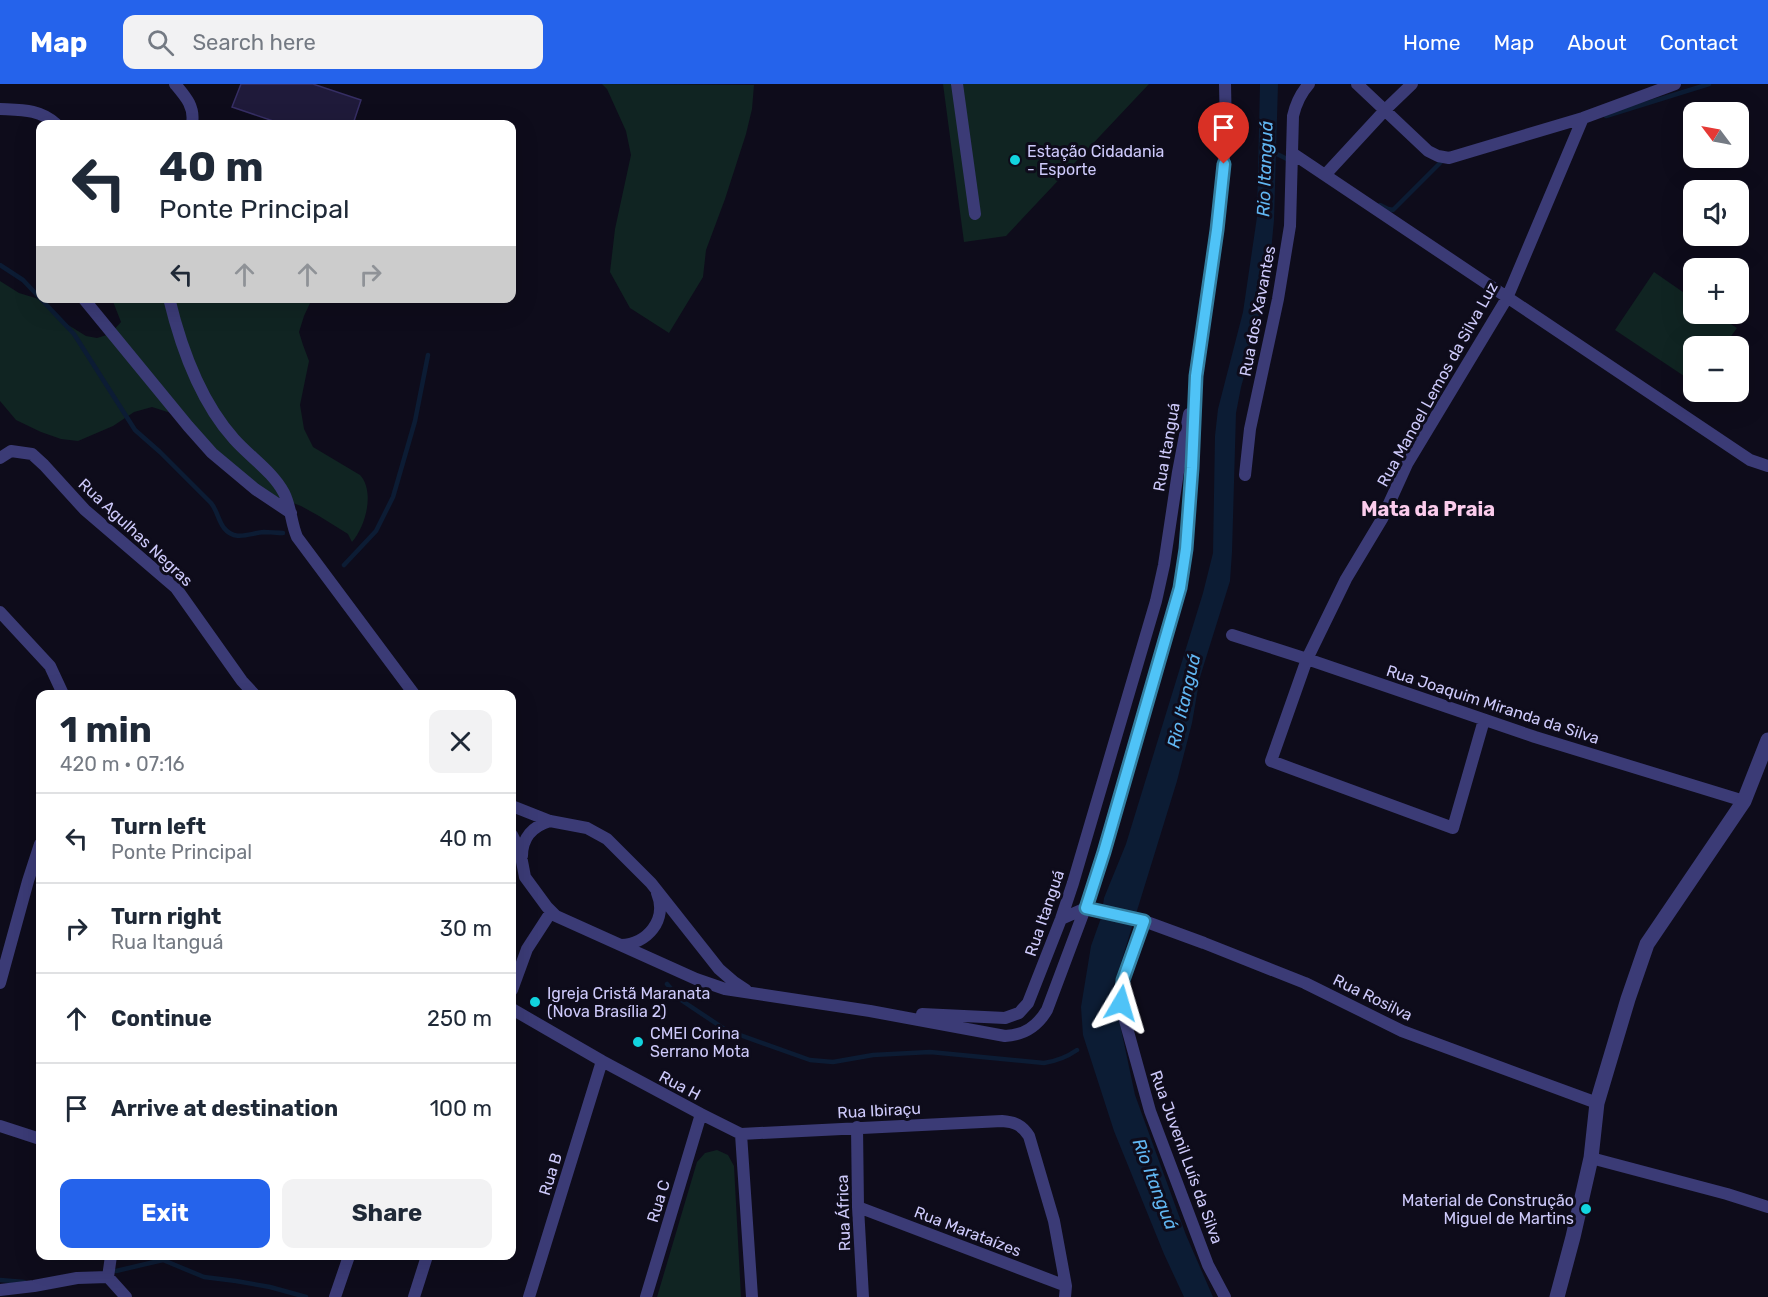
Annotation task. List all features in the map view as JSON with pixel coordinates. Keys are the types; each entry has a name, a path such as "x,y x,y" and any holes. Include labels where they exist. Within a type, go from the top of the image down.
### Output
{"street":[{"path":"175,84 187,97 193,111 192,120"},
{"path":"957,84 975,214"},
{"path":"1196,376 1221,197 1226,131 1225,84"},
{"name":"Rua dos Xavantes","path":"1245,475 1250,429 1278,299 1290,226 1293,116 1300,95 1309,84"},
{"path":"1357,84 1428,151 1444,158 1583,118 1675,84"},
{"path":"1325,175 1412,84"},
{"path":"0,109 31,111 50,120"},
{"name":"Rua Manoel Lemos da Silva Luz","path":"1484,720 1453,828 1271,761 1307,659 1346,579 1382,519 1407,464 1507,298 1583,118"},
{"path":"1292,153 1750,460 1768,466"},
{"path":"87,303 212,453 255,489 291,513"},
{"path":"170,303 184,349 210,406 235,440 279,485 288,502 297,537 411,690"},
{"name":"Rua Itanguá","path":"516,845 528,882 551,912 562,920 710,985 1005,1036 1023,1033 1038,1024 1047,1010 1086,908 1180,588 1186,549 1196,376"},
{"name":"Rua Itanguá","path":"870,1011 997,1018 1012,1017 1028,1003 1061,919 1095,811 1160,585 1196,376"},
{"name":"Rua Agulhas Negras","path":"0,458 11,452 32,454 44,465 85,510 176,588 250,690"},
{"path":"0,612 50,666 61,690"},
{"name":"Rua Joaquim Miranda da Silva","path":"1232,635 1535,737 1744,801"},
{"path":"239,690 242,681"},
{"path":"1557,1297 1591,1158 1597,1103 1647,944 1744,801 1768,740"},
{"name":"Rua Itanguá","path":"516,808 550,821 578,825 596,832 612,843 651,883 719,969 752,993"},
{"path":"516,868 522,860 524,843 531,831 550,821"},
{"path":"0,983 36,856"},
{"path":"620,945 641,940 652,931 657,923 660,915 659,898 651,883"},
{"path":"1061,919 1086,908"},
{"name":"Rua Rosilva","path":"1086,908 1140,920 1204,943 1305,983 1402,1031 1597,1103"},
{"path":"516,979 527,948 551,912"},
{"name":"Rua Juvenil Luís da Silva","path":"1140,920 1123,980 1121,1003 1124,1017 1150,1111 1208,1265 1225,1297"},
{"name":"Rua H","path":"516,1011 602,1061 741,1134"},
{"name":"Rua B","path":"529,1297 602,1061"},
{"name":"Rua C","path":"646,1297 701,1114"},
{"name":"Rua Ibiraçu","path":"741,1134 1002,1121 1018,1124 1029,1136 1054,1221 1065,1292"},
{"path":"0,1126 36,1138"},
{"name":"Rua África","path":"857,1127 858,1207 863,1297"},
{"path":"741,1134 752,1297"},
{"path":"1591,1158 1768,1207"},
{"name":"Rua Marataízes","path":"858,1207 1065,1292"},
{"path":"108,1277 110,1260"},
{"path":"335,1297 348,1260"},
{"path":"414,1297 426,1260"},
{"path":"0,1290 77,1278 108,1277 126,1297"}],"green space":[{"path":"602,84 754,85 752,109 746,134 706,250 703,277 669,333 630,308 610,272 615,229 631,155 626,131 607,89"},
{"name":"Estação Cidadania - Esporte","path":"943,84 1149,84 1006,236 964,242"},
{"path":"1654,272 1683,292 1683,324 1731,324 1737,328 1731,336 1683,336 1683,375 1615,330"},
{"path":"0,281 19,293 36,298 36,303 45,303 65,323 86,336 97,338 110,334 121,322 114,303 310,303 299,332 309,361 300,405 304,429 313,447 360,475 365,482 368,499 365,518 352,542 348,534 319,516 301,506 264,492 177,415 152,407 134,412 113,426 78,441 61,439 16,420 0,401"},
{"path":"717,1150 728,1155 734,1166 741,1297 657,1297 697,1162 705,1153"}],"water":[{"name":"Rio Itanguá","path":"1260,84 1278,84 1274,220 1263,310 1236,413 1230,581 1200,677 1192,723 1177,781 1115,982 1114,996 1135,1095 1186,1235 1213,1297 1184,1297 1114,1131 1083,1035 1081,1007 1091,946 1101,918 1104,898 1126,844 1203,593 1213,553 1215,436 1218,409 1243,312 1257,217"}],"building":[{"path":"241,84 313,84 361,100 354,120 270,120 232,107"}],"waterway":[{"path":"1606,116 1709,84"},
{"path":"1273,152 1289,160"},
{"path":"1380,205 1393,210 1443,160"},
{"path":"0,265 23,280 36,294"},
{"path":"45,303 74,334 135,430 211,503 228,532 238,536 264,532 283,533"},
{"path":"344,565 376,531 393,497 415,421 428,355"},
{"path":"667,984 681,1000 726,1030 810,1060 833,1062 873,1055 930,1052 1044,1063 1062,1058 1077,1050"},
{"path":"116,1271 163,1260 204,1277 270,1287 306,1297"},
{"path":"0,1280 24,1282"}],"place":[{"name":"Estação Cidadania - Esporte","path":"1015,160"},
{"name":"Igreja Cristã Maranata (Nova Brasília 2)","path":"535,1002"},
{"name":"CMEI Corina Serrano Mota","path":"638,1042"},
{"name":"Material de Construção Miguel de Martins","path":"1586,1209"}],"district":[{"name":"Mata da Praia","path":"1428,509"}],"route":[{"path":"1121,1003 1123,980 1144,921 1086,908 1184,571 1196,376 1224,164"}]}
